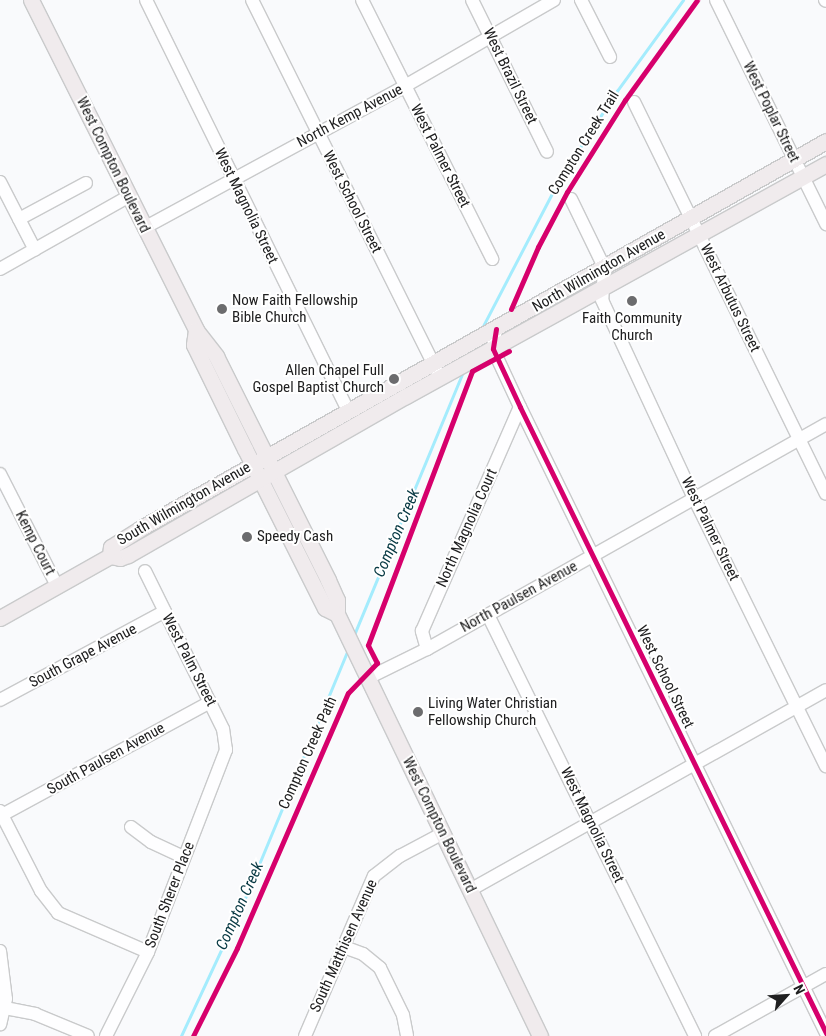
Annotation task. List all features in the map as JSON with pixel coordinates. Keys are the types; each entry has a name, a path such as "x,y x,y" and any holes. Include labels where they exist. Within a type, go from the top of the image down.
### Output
{"main road":[{"name":"West Compton Boulevard","path":"32,0 128,197 196,330 216,356 266,457 267,476"},
{"name":"North Wilmington Avenue","path":"266,457 496,329 826,141"},
{"name":"North Wilmington Avenue","path":"267,476 443,376 700,236 826,164"},
{"name":"West Compton Boulevard","path":"196,330 194,345 252,465 267,476 328,580 337,600 337,614 540,1036"},
{"name":"South Wilmington Avenue","path":"110,556 111,547 266,457"},
{"name":"South Wilmington Avenue","path":"0,618 110,556 120,558 128,555 267,476"}],"street":[{"name":"West Magnolia Street","path":"146,0 348,411"},
{"name":"West School Street","path":"252,0 433,363 443,376"},
{"name":"West Palmer Street","path":"362,0 492,258"},
{"name":"West Brazil Street","path":"472,0 547,152"},
{"name":"North Kemp Avenue","path":"144,228 405,86 554,0"},
{"path":"582,0 610,57"},
{"name":"West Poplar Street","path":"716,0 826,224"},
{"name":"West Arbutus Street","path":"634,102 826,494"},
{"path":"0,182 34,250"},
{"path":"19,219 86,183"},
{"path":"0,269 128,197"},
{"path":"571,200 604,267 602,289"},
{"name":"West Palmer Street","path":"602,289 602,300 694,498 826,766"},
{"path":"493,349 496,329"},
{"name":"West School Street","path":"493,349 520,408 826,1033"},
{"name":"North Magnolia Court","path":"427,649 422,631 520,408"},
{"name":"North Paulsen Avenue","path":"368,678 427,649 826,424"},
{"name":"Kemp Court","path":"0,474 57,586"},
{"name":"West Palm Street","path":"145,571 224,729 226,750"},
{"name":"South Grape Avenue","path":"0,700 165,611"},
{"name":"West Magnolia Street","path":"488,615 695,1036"},
{"path":"470,890 826,690"},
{"name":"South Paulsen Avenue","path":"1,813 210,702"},
{"name":"South Sherer Place","path":"106,1036 148,952 226,750"},
{"path":"1,813 41,891 58,913 148,952"},
{"path":"131,827 151,842 184,858"},
{"name":"South Matthisen Avenue","path":"305,1036 374,876 400,856 443,833"},
{"path":"344,948 363,954 380,968 403,1015 407,1036"},
{"path":"0,951 5,1008 0,1024"},
{"path":"715,1036 826,974"},
{"path":"5,1008 35,1014 88,1036"}],"waterway":[{"name":"Compton Creek","path":"482,328 560,178 617,91 683,0"},
{"name":"Compton Creek","path":"354,635 464,370"},
{"name":"Compton Creek","path":"181,1036 243,903 348,650"}],"cycle path":[{"name":"Compton Creek Trail","path":"511,309 538,247 567,192 625,100 697,0"},
{"path":"496,329 493,349 520,407 826,1033"},
{"name":"Compton Creek Path","path":"193,1036 237,948 348,693 377,663 368,645 472,371 509,351"}],"place":[{"name":"Faith Community Church","path":"632,301"},
{"name":"Now Faith Fellowship Bible Church","path":"222,309"},
{"name":"Allen Chapel Full Gospel Baptist Church","path":"394,379"},
{"name":"Speedy Cash","path":"247,537"},
{"name":"Living Water Christian Fellowship Church","path":"418,712"}]}
